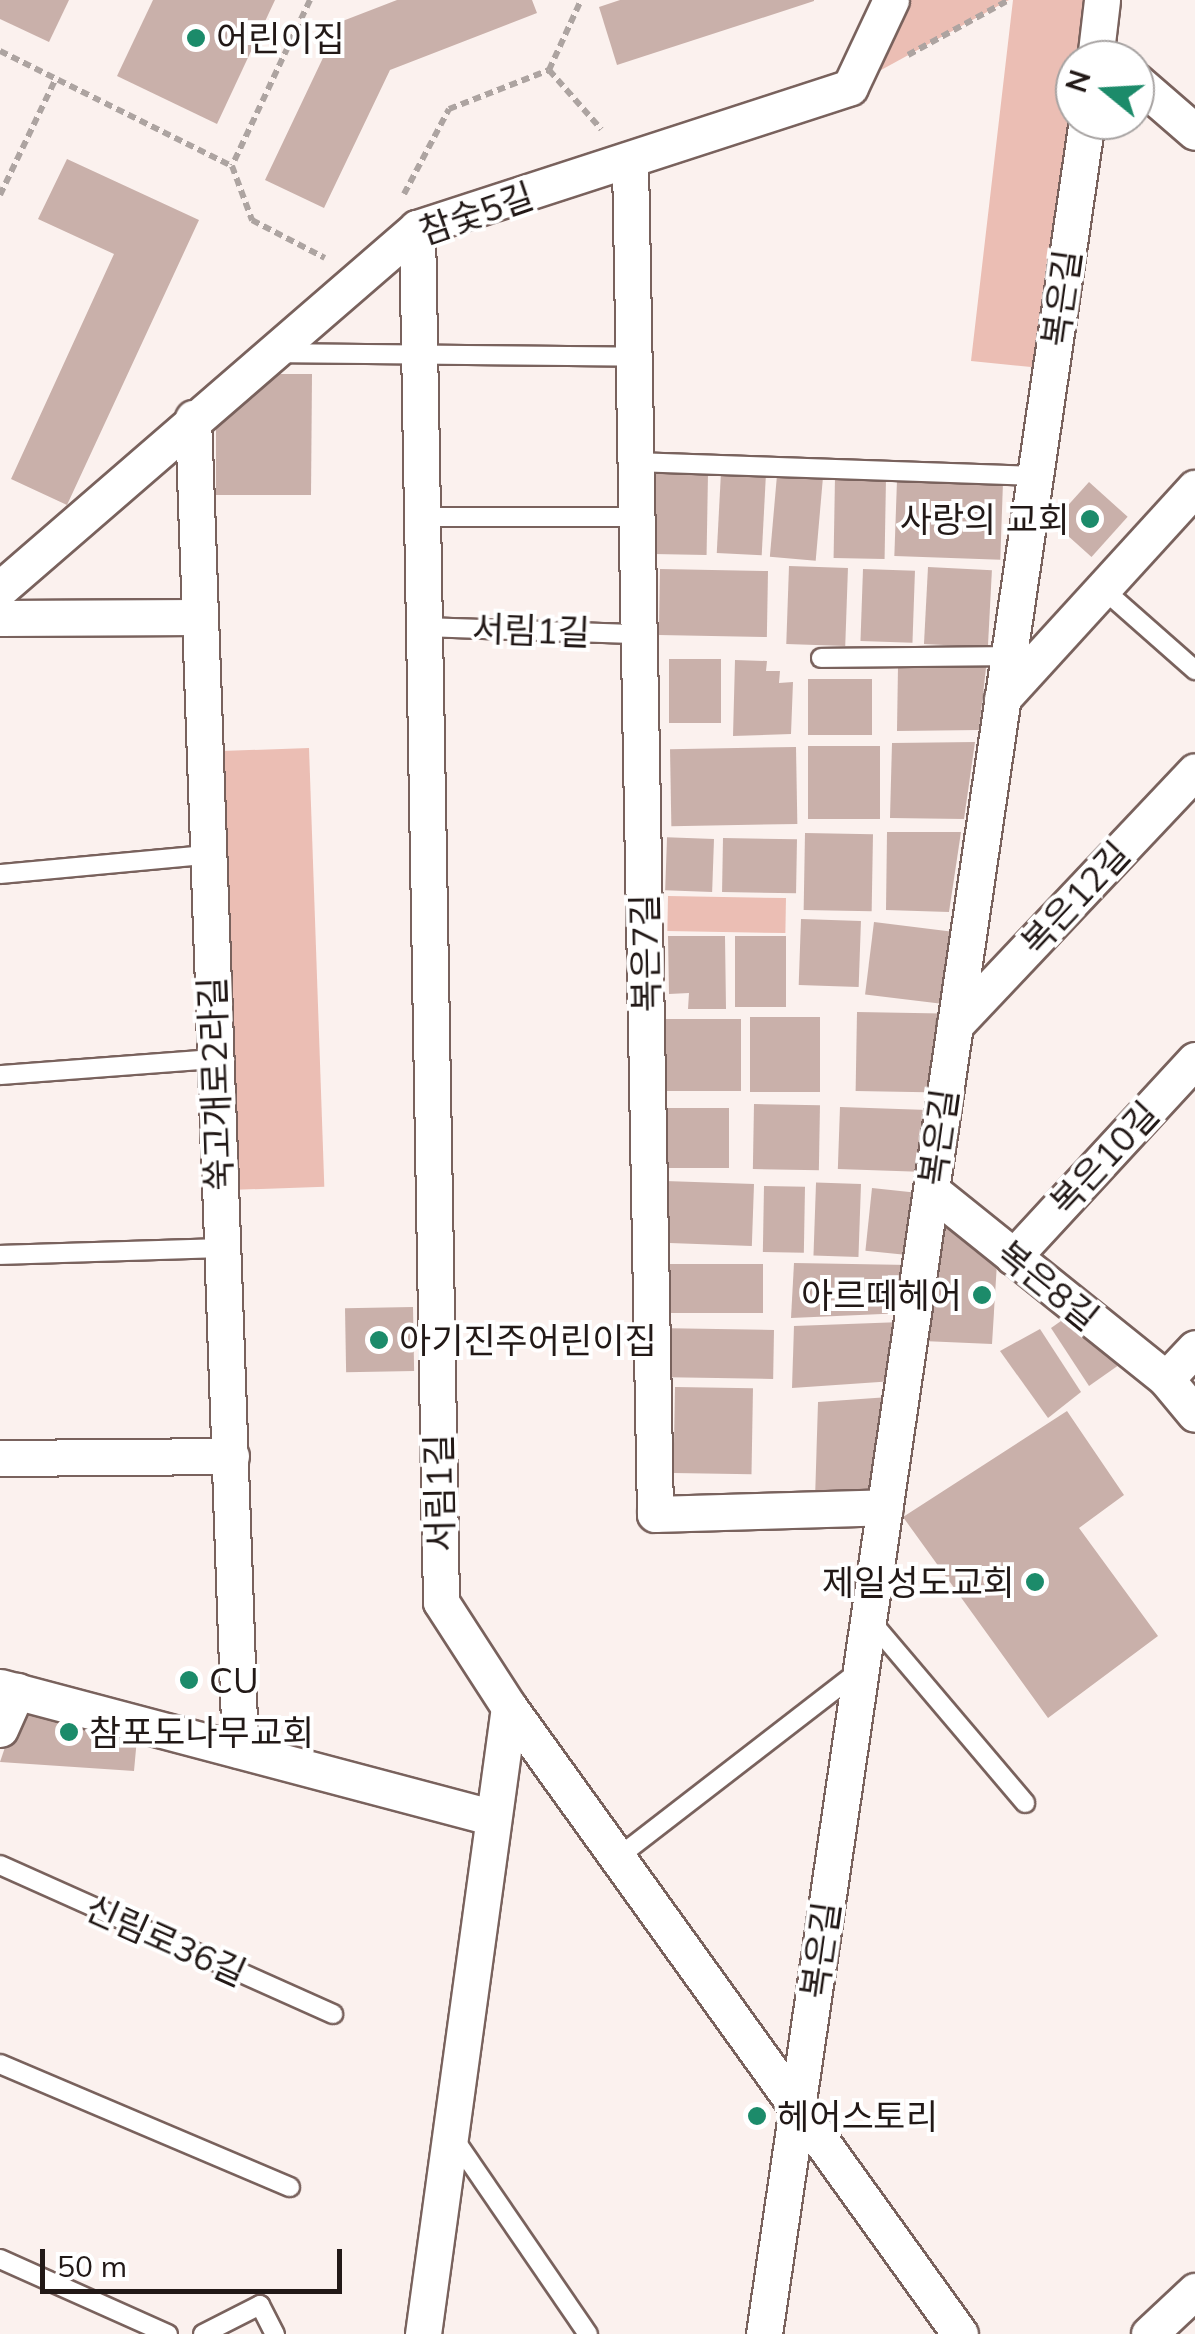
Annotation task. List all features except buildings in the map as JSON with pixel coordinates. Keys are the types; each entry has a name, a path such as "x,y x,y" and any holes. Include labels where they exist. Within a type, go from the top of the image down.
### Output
{"street":[{"path":"850,87 892,0"},
{"path":"1101,40 1102,0"},
{"name":"참숯5길","path":"0,589 360,276 406,218 630,163 850,87"},
{"path":"1155,97 1195,132"},
{"name":"복은길","path":"764,2334 1083,140"},
{"name":"복은7길","path":"630,163 655,1514 885,1507"},
{"name":"서림1길","path":"406,218 419,355 441,1602 509,1707"},
{"name":"쑥고개로2라길","path":"194,418 205,855 240,1750"},
{"path":"1002,699 1195,488"},
{"path":"0,618 198,617"},
{"name":"복은12길","path":"955,1025 1195,771"},
{"name":"복은10길","path":"1013,1257 1195,1060"},
{"name":"복은8길","path":"931,1190 1166,1379 1195,1414"},
{"path":"1166,1379 1195,1348"},
{"path":"0,1458 231,1456"},
{"path":"0,1730 8,1689 490,1816"},
{"path":"423,2334 490,1816 509,1707"},
{"path":"509,1707 960,2334"},
{"path":"1148,2334 1195,2292"}],"lane":[{"path":"270,353 634,357"},
{"path":"636,462 1035,476"},
{"path":"422,517 637,517"},
{"path":"1103,589 1195,670"},
{"name":"서림1길","path":"424,627 639,634"},
{"path":"820,658 1008,656"},
{"path":"0,874 205,855"},
{"path":"0,1076 214,1059"},
{"path":"0,1255 222,1248"},
{"path":"868,1618 1024,1803"},
{"path":"617,1858 861,1670"},
{"name":"신림로36길","path":"0,1865 332,2014"},
{"path":"0,2064 290,2188"},
{"path":"449,2132 588,2334"},
{"path":"0,2259 168,2334"},
{"path":"203,2334 260,2305 275,2334"}],"path":[{"path":"232,166 310,0"},
{"path":"406,218 449,109 549,70 581,0"},
{"path":"850,87 1009,0"},
{"path":"0,51 232,166 252,220 360,276"},
{"path":"549,70 630,163"},
{"path":"0,195 56,78"}],"shaded area":[{"path":"891,0 1009,0 850,87"},
{"path":"1013,0 1102,0 1097,40 1055,40 1055,140 1069,140 1051,369 971,361"},
{"path":"309,748 324,1187 216,1191 201,752"},
{"path":"668,896 786,898 785,933 667,931"}],"place":[{"name":"어린이집","path":"196,38"},
{"name":"사랑의 교회","path":"1090,519"},
{"name":"아르떼헤어","path":"982,1295"},
{"name":"아기진주어린이집","path":"379,1340"},
{"name":"제일성도교회","path":"1035,1582"},
{"name":"CU","path":"189,1680"},
{"name":"참포도나무교회","path":"69,1732"},
{"name":"헤어스토리","path":"757,2116"}]}
